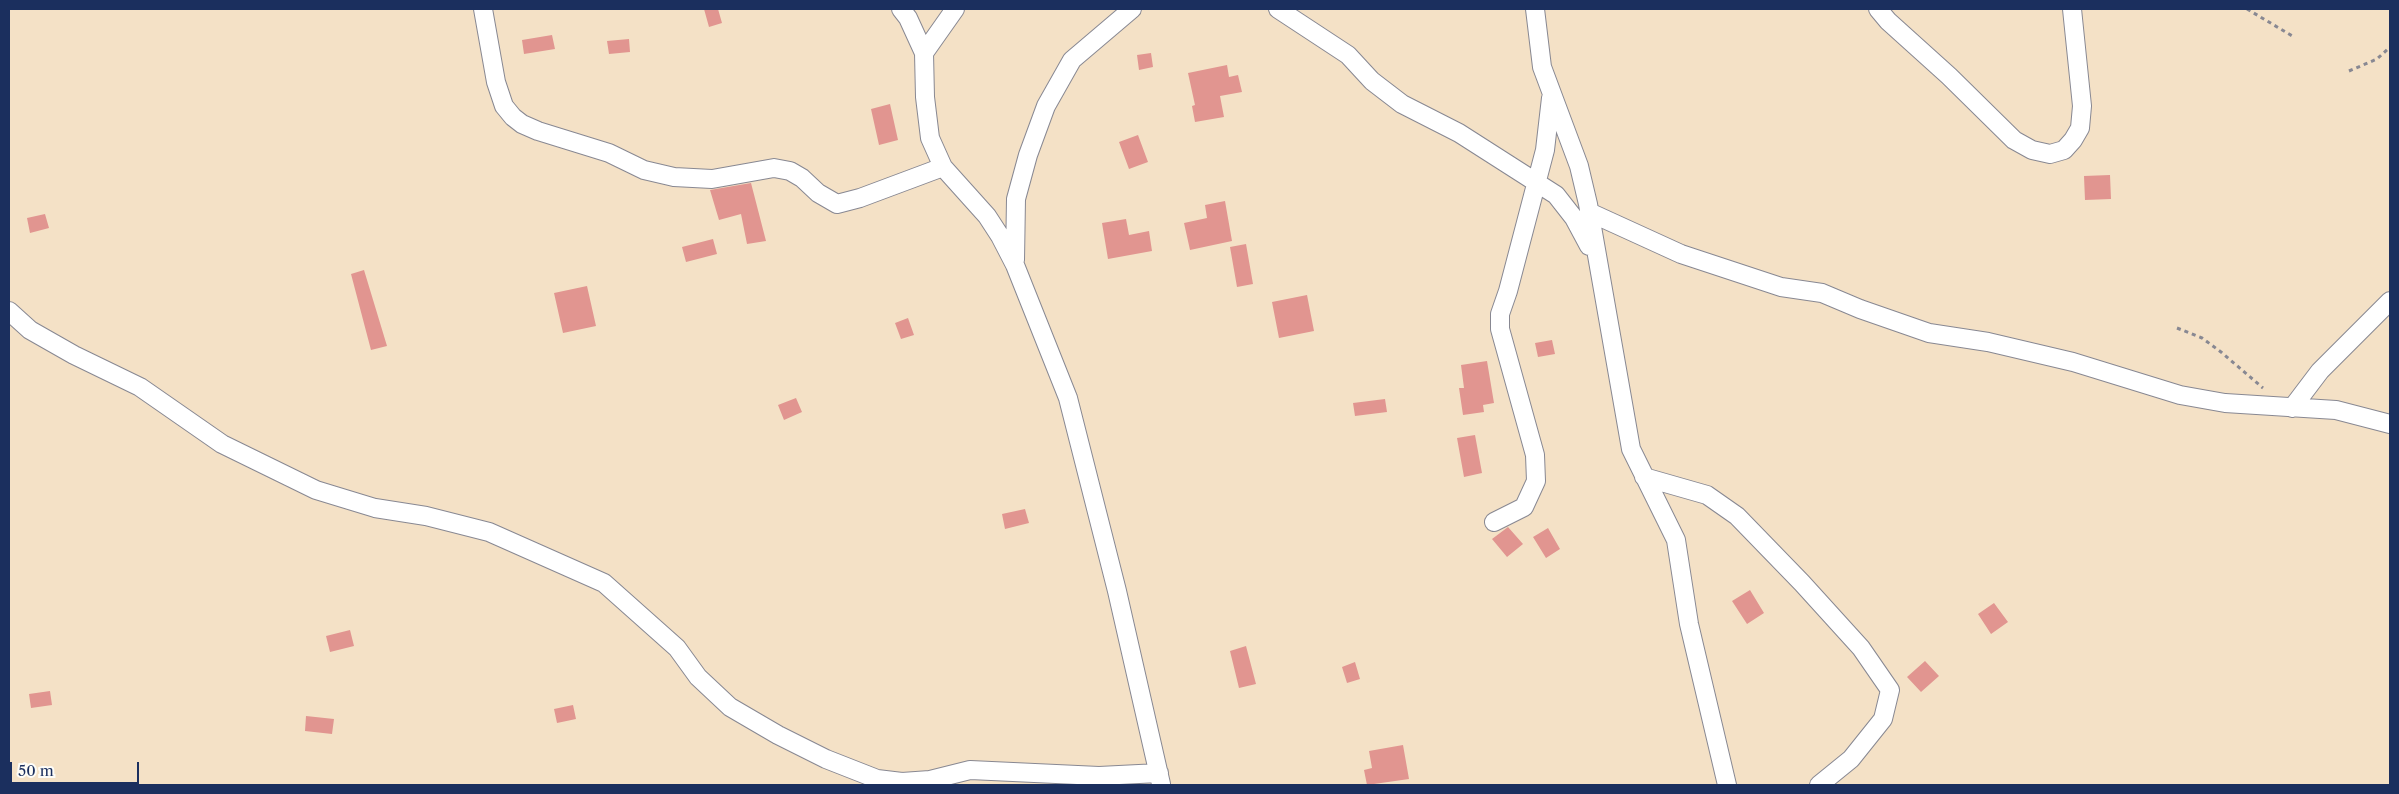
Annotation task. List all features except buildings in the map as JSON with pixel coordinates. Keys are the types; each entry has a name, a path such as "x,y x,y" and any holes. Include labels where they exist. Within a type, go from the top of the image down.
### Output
{"street":[{"path":"483,9 496,82 504,106 513,117 530,128 609,153 644,170 674,178 712,179 774,168 790,171 802,178 818,193 837,204 860,198 944,167"},
{"path":"9,311 30,330 59,347 140,387 208,436 316,490 375,508 426,516 488,532 604,583 677,648 698,677 730,706 778,735 843,766 877,779 902,782 930,780 976,770 1160,779 1117,591 1068,398 1015,266 1000,236 986,216 944,167 930,138 925,97 924,53 908,18 900,9"},
{"path":"924,53 955,9"},
{"path":"1015,266 1016,199 1028,155 1046,106 1072,60 1103,31 1132,9"},
{"path":"1278,9 1348,55 1372,81 1402,104 1459,133 1556,195 1574,218 1596,258"},
{"path":"1535,9 1542,67 1579,166 1589,212 1631,449 1676,540 1689,624 1727,785"},
{"path":"1878,9 1888,21 1949,76 2014,140 2032,150 2050,154 2064,150 2080,128 2082,106 2072,9"},
{"path":"1494,522 1524,506 1536,481 1535,455 1500,329 1500,314 1508,291 1545,150 1551,95"},
{"path":"1589,212 1681,254 1781,287 1822,293 1860,309 1929,332 1988,342 2073,362 2180,395 2225,403 2336,410 2390,424"},
{"path":"2291,408 2320,371 2390,301"},
{"path":"1644,477 1707,495 1737,516 1836,619 1861,648 1890,690 1882,720 1851,759 1819,785"}],"path":[{"path":"2247,9 2294,37"},
{"path":"2349,71 2377,59 2390,47"},
{"path":"2177,328 2202,338 2261,387 2291,408"}]}
